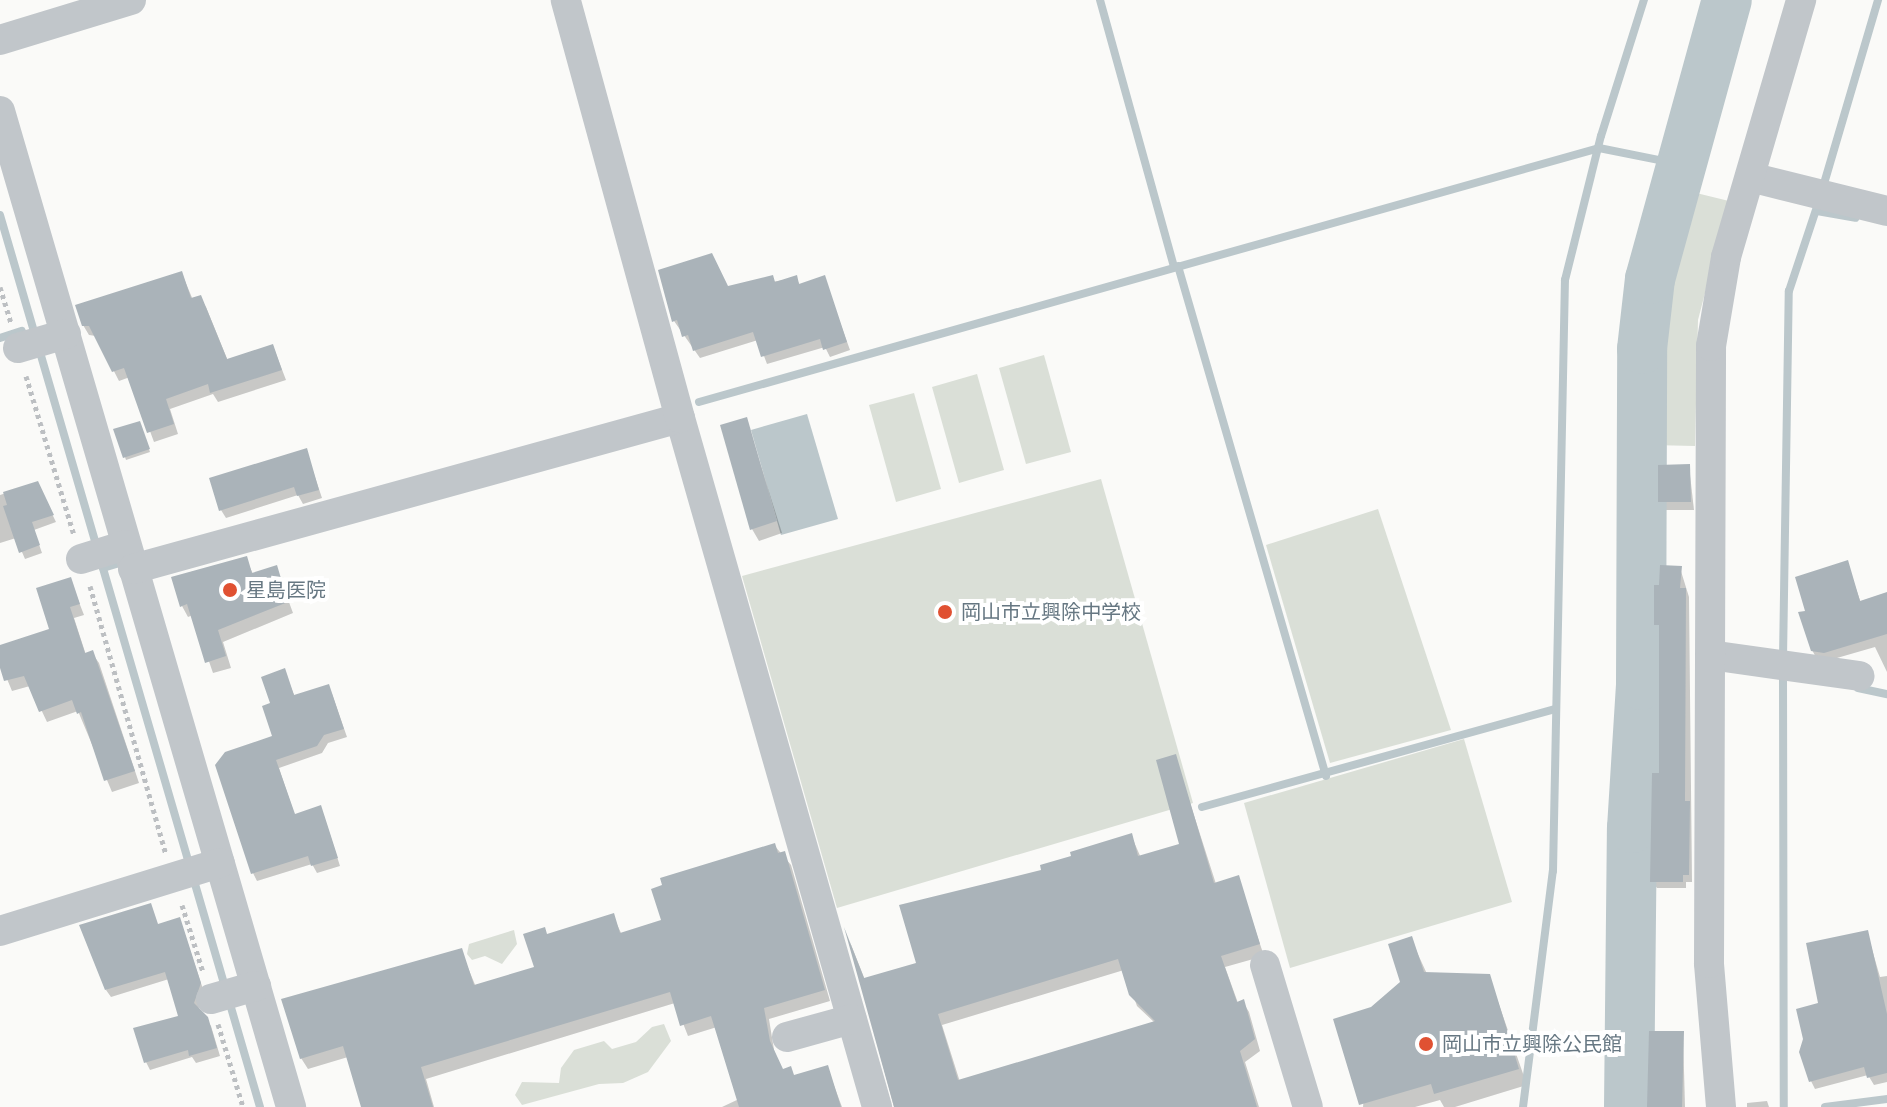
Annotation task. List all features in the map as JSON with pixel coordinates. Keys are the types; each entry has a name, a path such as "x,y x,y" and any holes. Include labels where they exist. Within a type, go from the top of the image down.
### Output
{"street":[{"path":"0,40 131,0"},
{"path":"566,0 680,418 877,1107"},
{"path":"1721,1107 1709,963 1711,346 1726,257 1801,0"},
{"path":"0,111 34,339 108,556 230,993 291,1107"},
{"path":"1750,177 1887,211"},
{"path":"108,556 680,418"},
{"path":"1710,655 1860,676"},
{"path":"0,931 193,868"},
{"path":"1265,965 1308,1107"},
{"path":"787,1037 852,1019"}],"path":[{"path":"0,287 34,339 108,556 193,868"}],"shaded area":[{"path":"1684,190 1729,201 1698,320 1695,446 1651,445 1654,333"},
{"path":"1044,355 1071,452 1026,464 999,368"},
{"path":"977,374 1004,470 959,483 932,387"},
{"path":"914,393 941,489 896,502 869,405"},
{"path":"807,414 838,519 781,535 751,430"},
{"path":"1101,479 1193,803 837,908 742,576"},
{"path":"1378,509 1451,730 1330,763 1266,545"},
{"path":"1464,739 1512,902 1290,968 1244,803"},
{"path":"514,930 517,944 502,964 485,956 472,960 467,954 469,944"},
{"path":"664,1024 671,1041 648,1072 623,1083 599,1084 522,1105 515,1095 522,1082 559,1083 561,1068 574,1050 604,1041 612,1049 636,1042 652,1027"}],"building":[{"path":"712,253 728,286 773,275 775,282 797,275 799,284 825,275 847,342 823,350 820,339 761,357 753,332 693,351 688,335 682,337 677,320 672,322 658,270"},
{"path":"182,271 191,298 201,295 227,359 273,344 282,370 210,393 208,384 166,399 174,424 147,433 124,368 112,372 89,326 82,326 75,305"},
{"path":"747,417 777,521 750,530 720,425"},
{"path":"140,421 150,449 123,458 113,429"},
{"path":"307,448 319,490 297,496 294,487 219,511 209,478"},
{"path":"1690,464 1691,502 1658,502 1658,465"},
{"path":"38,481 54,515 32,522 40,545 19,553 3,506 7,505 3,492"},
{"name":"星島医院","path":"247,556 252,573 277,565 288,602 218,630 226,656 205,663 187,604 180,607 171,577"},
{"path":"1848,560 1860,601 1887,592 1887,634 1824,653 1811,651 1798,612 1805,611 1795,577"},
{"path":"1660,565 1682,566 1680,588 1686,588 1685,801 1690,801 1689,875 1683,875 1683,882 1650,882 1652,773 1659,773 1659,625 1654,625 1654,585 1659,585"},
{"path":"71,577 80,604 70,607 85,653 93,650 135,771 104,781 81,712 77,714 72,700 39,712 24,676 4,681 0,668 0,645 49,629 36,588"},
{"path":"285,668 294,695 329,684 344,729 324,735 317,746 276,760 295,814 321,805 338,858 311,866 308,856 251,874 215,765 225,752 272,736 262,706 270,703 261,677"},
{"path":"1176,754 1214,883 1239,875 1260,944 1221,956 1237,1002 1244,999 1255,1039 1240,1051 1257,1107 894,1107 844,927 864,978 916,963 899,905 1041,870 1040,865 1071,856 1070,852 1132,833 1138,856 1179,844 1156,760","holes":["1118,959 1129,995 1155,1021 958,1080 938,1014"]},
{"path":"775,843 778,853 785,851 825,990 764,1008 770,1041 783,1069 791,1066 794,1075 828,1065 841,1107 739,1107 711,1016 680,1026 670,992 421,1067 433,1107 361,1107 343,1046 300,1059 281,999 462,948 474,985 534,967 523,934 545,927 547,934 614,913 620,933 661,920 651,889 662,885 660,878"},
{"path":"151,903 158,924 180,917 201,983 194,1003 208,1017 217,1048 189,1056 188,1050 144,1063 133,1028 178,1016 165,972 105,990 79,925"},
{"path":"1868,930 1887,1014 1887,1073 1867,1078 1864,1067 1809,1082 1799,1052 1803,1039 1796,1009 1818,1003 1806,943"},
{"name":"岡山市立興除公民館","path":"1412,936 1424,972 1490,974 1519,1069 1434,1094 1431,1084 1359,1105 1333,1019 1371,1007 1400,982 1388,944"},
{"path":"1649,1031 1684,1031 1682,1107 1647,1107"}],"waterway":[{"path":"1100,0 1174,266"},
{"path":"1523,1107 1553,871 1565,280 1601,136 1644,0"},
{"path":"1629,1107 1632,828 1641,685 1642,349 1650,279 1727,0"},
{"path":"1823,187 1878,0"},
{"path":"699,402 1599,148 1679,164"},
{"path":"1783,658 1789,291 1819,201"},
{"path":"1817,211 1855,218"},
{"path":"0,215 260,1107"},
{"path":"1178,266 1326,776"},
{"path":"0,338 22,331"},
{"path":"103,568 116,564"},
{"path":"1783,672 1784,1107"},
{"path":"1858,688 1887,694"},
{"path":"1202,807 1556,709"},
{"path":"1825,1107 1887,1099"}],"place":[{"name":"星島医院","path":"230,590"},
{"name":"岡山市立興除中学校","path":"945,612"},
{"name":"岡山市立興除公民館","path":"1426,1044"}]}
